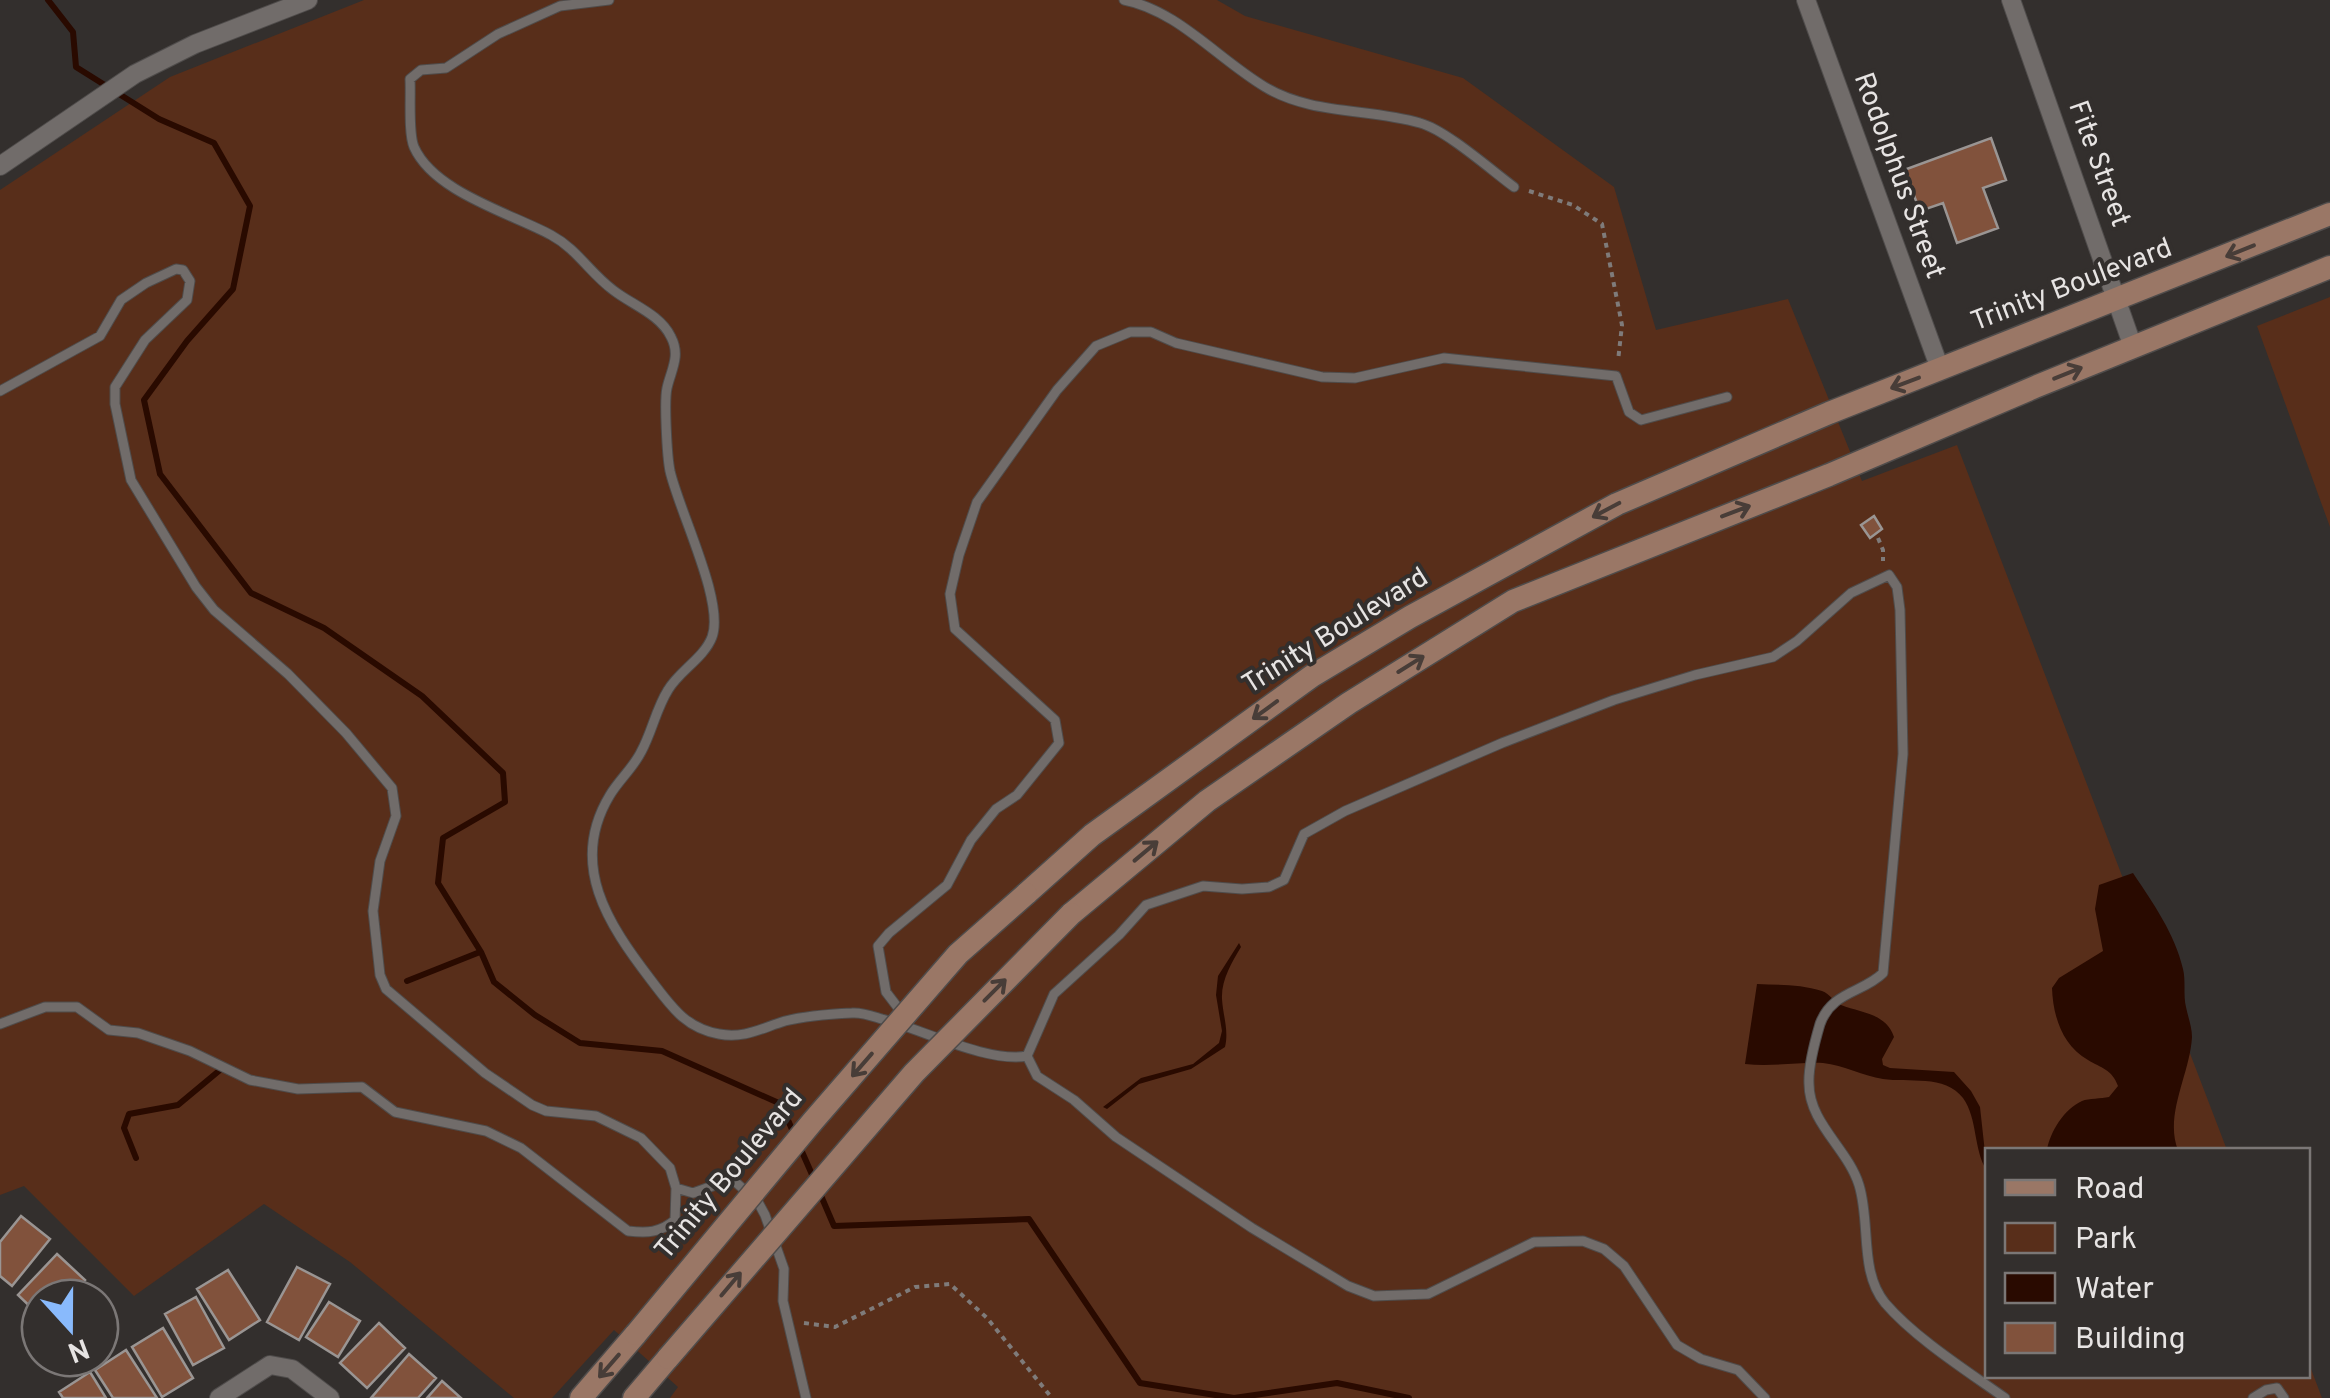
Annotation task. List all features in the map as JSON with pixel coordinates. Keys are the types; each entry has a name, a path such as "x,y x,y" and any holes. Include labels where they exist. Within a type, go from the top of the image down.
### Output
{"main road":[{"name":"Trinity Boulevard","path":"581,1398 958,954 1092,836 1296,688 1410,617 1617,504 1829,412 2330,214"},
{"path":"634,1398 914,1073 1071,914 1207,801 1349,703 1514,601 2330,267"}],"street":[{"path":"0,166 126,79 195,44 308,0"},
{"name":"Rodolphus Street","path":"1806,0 1940,370"},
{"name":"Fite Street","path":"2011,0 2133,347"},
{"path":"219,1398 270,1366 292,1369 330,1398"}],"lane":[{"path":"610,0 560,6 498,34 446,68 421,70 410,80 412,144 424,163 467,197 491,205 567,245 611,290 662,324 675,348 676,364 666,390 669,466 678,504 711,590 712,638 670,687 642,751 610,795 594,832 592,854 598,898 622,942 678,1015 696,1029 724,1036 754,1034 786,1021 857,1012 988,1055 1008,1059 1026,1056"},
{"path":"1124,0 1170,16 1218,56 1269,90 1318,107 1385,114 1426,124 1514,187"},
{"path":"0,391 100,336 121,300 146,283 176,268 183,270 190,281 186,300 145,340 115,387 131,480 214,610 300,686 392,788 396,816 380,861 373,911 380,975 386,989 485,1073 532,1105 546,1111 596,1116 641,1138 670,1168 676,1188 676,1220 664,1229 647,1233 628,1230 521,1148 486,1132 395,1112 362,1087 298,1089 250,1080 190,1051 138,1033 110,1030 78,1006 45,1007 0,1024"},
{"path":"912,1027 886,992 878,946 888,933 947,885 984,824 1044,765 1058,743 1055,720 955,630 950,594 959,555 977,502 1057,390 1096,346 1130,332 1152,332 1176,343 1322,376 1355,378 1444,358 1616,376 1630,412 1641,420 1727,397"},
{"path":"1026,1056 1054,994 1146,905 1203,886 1270,887 1284,880 1304,834 1345,810 1614,700 1773,657 1852,593 1889,575 1897,588 1903,754 1883,972 1875,980 1842,994 1821,1021 1808,1086 1822,1124 1839,1145 1859,1184 1871,1280 1886,1303 1909,1325 2005,1398"},
{"path":"1026,1056 1038,1076 1074,1100 1116,1137 1252,1228 1348,1286 1374,1296 1428,1294 1534,1242 1583,1241 1604,1249 1624,1266 1678,1345 1701,1359 1738,1370 1765,1398"},
{"path":"676,1188 694,1193 732,1179 758,1202 784,1269 785,1315 806,1398"},
{"path":"2253,1398 2277,1388 2284,1398"}],"path":[{"path":"1514,187 1572,205 1602,224 1622,326 1616,376"},
{"path":"1876,580 1884,559 1878,538"},
{"path":"785,1315 806,1324 836,1326 915,1287 950,1284 988,1318 1052,1398"}],"green space":[{"path":"364,0 1217,0 1245,16 1463,78 1614,187 1656,330 1788,299 1862,481 1957,445 2226,1148 1985,1148 1985,1378 2310,1378 2310,1366 2322,1398 670,1398 678,1387 614,1330 552,1398 514,1398 350,1262 264,1204 134,1296 24,1186 0,1195 0,190 170,77"},
{"path":"2330,297 2330,527 2257,326"}],"water":[{"path":"2133,873 2156,907 2179,956 2192,1037 2174,1123 2177,1148 2048,1148 2069,1110 2085,1100 2109,1097 2118,1086 2109,1072 2079,1054 2065,1038 2054,1009 2052,988 2059,978 2103,951 2095,909 2099,885"},
{"path":"1239,943 1241,947 1222,992 1225,1047 1191,1069 1139,1084 1107,1109 1103,1107 1141,1078 1193,1064 1219,1043 1222,1031 1216,995 1218,976"},
{"path":"1757,984 1825,992 1841,1005 1879,1018 1890,1029 1894,1037 1882,1059 1883,1065 1954,1072 1980,1107 1985,1166 1968,1106 1946,1085 1883,1079 1823,1063 1745,1064"}],"building":[{"path":"1991,138 2006,180 1983,188 1998,228 1957,243 1943,203 1920,211 1904,170"},
{"path":"1874,516 1882,529 1870,538 1861,525"},
{"path":"21,1216 50,1239 12,1286 0,1276 0,1242"},
{"path":"57,1254 83,1278 34,1278"},
{"path":"297,1267 330,1284 299,1340 267,1322"},
{"path":"228,1270 260,1320 229,1340 197,1289"},
{"path":"196,1297 224,1348 193,1365 165,1314"},
{"path":"329,1302 360,1321 338,1357 306,1337"},
{"path":"379,1323 405,1348 367,1388 340,1363"},
{"path":"163,1328 193,1378 162,1397 132,1347"},
{"path":"126,1350 157,1398 113,1398 100,1378 120,1378 120,1354"},
{"path":"409,1354 436,1378 418,1398 371,1398"},
{"path":"81,1378 94,1378 106,1398 63,1398 59,1392"},
{"path":"442,1381 461,1398 427,1398"}],"waterway":[{"path":"48,0 73,32 76,67 159,119 214,143 250,206 233,289 187,341 144,400 160,474 251,593 324,628 422,696 503,773 505,802 443,838 438,883 481,952 494,982 535,1015 580,1043 662,1051 781,1104 794,1134"},
{"path":"407,981 480,952"},
{"path":"136,1158 124,1128 129,1114 178,1105 220,1070"},
{"path":"799,1145 814,1179"},
{"path":"819,1191 834,1226 1029,1219 1140,1383 1234,1398 1337,1383 1409,1398"}]}
